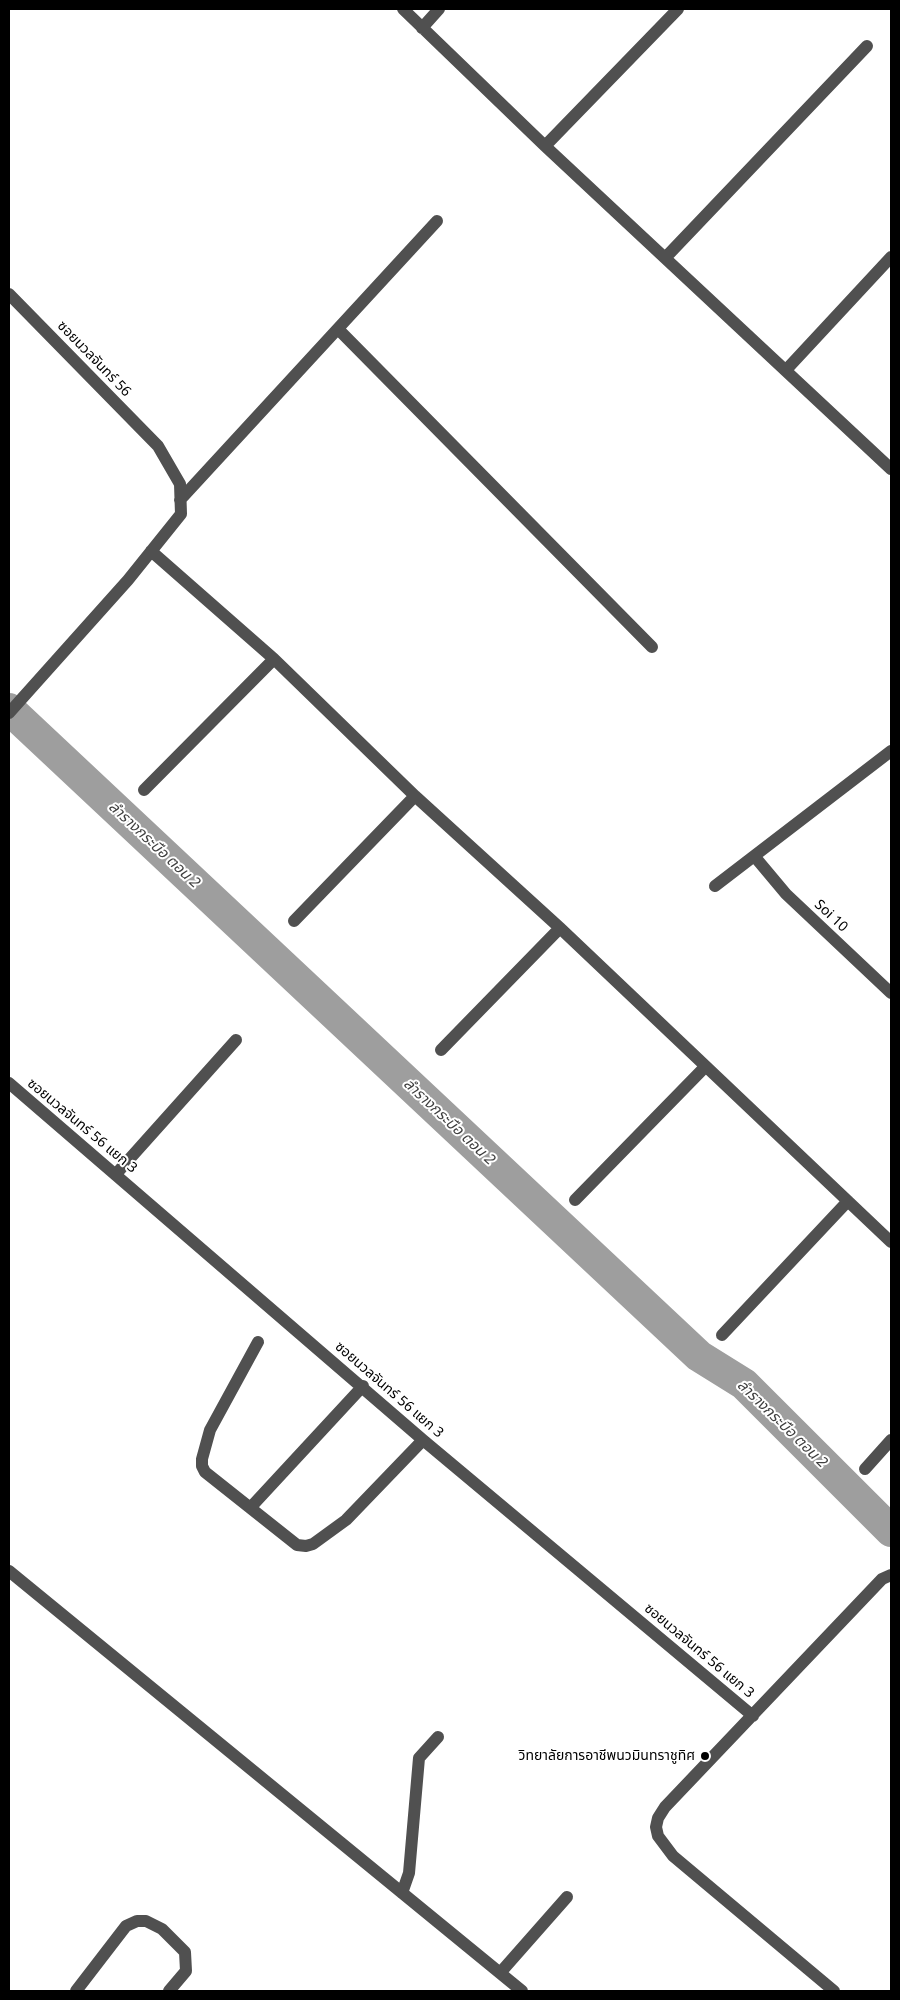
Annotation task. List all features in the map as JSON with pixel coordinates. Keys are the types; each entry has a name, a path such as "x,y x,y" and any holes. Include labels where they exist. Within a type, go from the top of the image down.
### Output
{"street":[{"path":"403,9 545,146 891,469"},
{"path":"422,28 439,9"},
{"path":"545,146 678,9"},
{"path":"666,257 867,46"},
{"path":"13,708 151,551 180,514 180,500 437,221"},
{"path":"786,370 891,257"},
{"name":"ซอยนวลจันทร์ 56","path":"9,294 158,446 180,484 180,500"},
{"path":"338,329 652,647"},
{"path":"151,551 274,659 415,796 560,928 705,1067 800,1153 891,1242"},
{"path":"144,790 274,659"},
{"path":"715,886 891,751"},
{"path":"294,921 415,796"},
{"name":"Soi 10","path":"755,857 786,894 891,993"},
{"path":"441,1050 560,928"},
{"path":"116,1174 236,1040"},
{"path":"575,1200 705,1067"},
{"name":"ซอยนวลจันทร์ 56 แยก 3","path":"9,1083 363,1386 423,1440 753,1716"},
{"path":"722,1335 848,1201"},
{"path":"258,1342 210,1430 202,1459 205,1472 297,1545 306,1546 313,1544 346,1520 423,1440"},
{"path":"251,1507 363,1386"},
{"path":"865,1469 891,1440"},
{"path":"9,1571 522,1991"},
{"path":"834,1991 673,1856 658,1836 658,1818 665,1807 882,1579 891,1575"},
{"path":"402,1893 409,1873 419,1758 438,1737"},
{"path":"500,1973 567,1897"},
{"path":"76,1991 126,1926 146,1921 162,1929 186,1952 186,1971 169,1991"}],"waterway":[{"name":"ลำรางกระบือ ตอน 2","path":"9,709 699,1356 744,1384 891,1531"}],"place":[{"name":"วิทยาลัยการอาชีพนวมินทราชูทิศ","path":"705,1756"}]}
